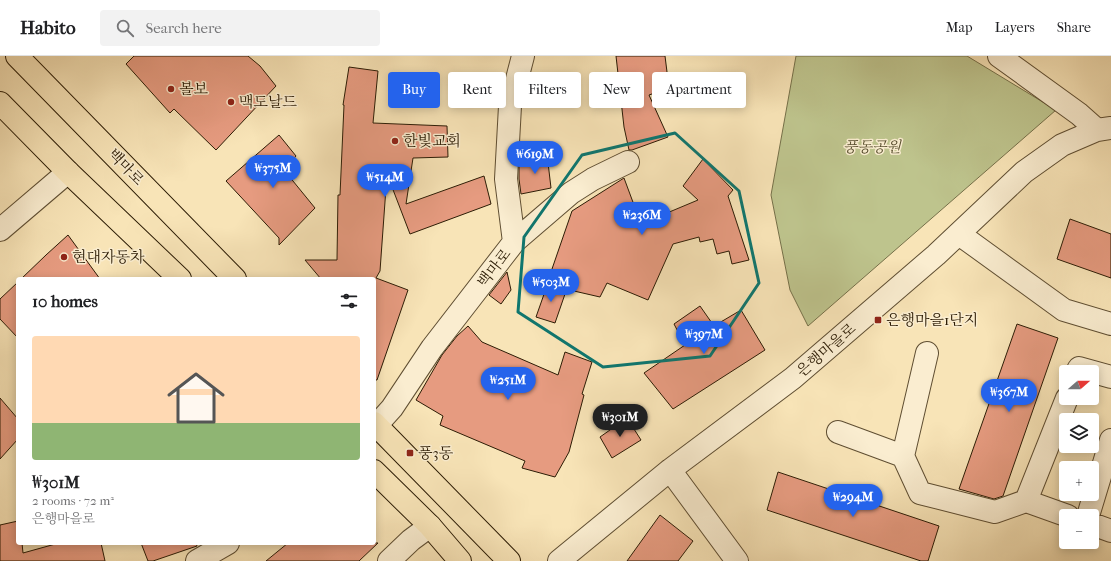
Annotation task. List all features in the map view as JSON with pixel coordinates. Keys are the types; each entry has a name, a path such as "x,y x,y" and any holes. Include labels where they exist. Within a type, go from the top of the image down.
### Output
{"main road":[{"name":"백마로","path":"17,56 233,277"},
{"path":"0,103 68,172 178,277"},
{"name":"백마로","path":"376,426 509,561"},
{"path":"376,473 430,526 460,561"}],"street":[{"name":"백마로","path":"376,424 392,408 432,348 514,242 506,179 510,106 523,56"},
{"path":"999,56 1079,114 1104,129"},
{"name":"은행마을로","path":"559,561 670,470 793,378 936,255 1024,172 1062,144 1104,129"},
{"path":"514,242 571,193 593,179 628,162"},
{"path":"0,230 68,172"},
{"path":"959,234 1064,310 1111,324"},
{"path":"927,353 903,456 920,493 995,512 1026,501 1059,513"},
{"path":"1099,374 1111,377"},
{"path":"1026,501 1064,405"},
{"path":"838,432 903,456"},
{"path":"1090,509 1111,440"},
{"path":"670,470 737,561"},
{"path":"389,561 411,540 430,526"},
{"path":"1099,527 1111,531"},
{"path":"197,561 225,545"}],"highlighted area":[{"path":"675,133 739,191 759,283 710,356 603,367 518,312 524,237 582,155"}],"green space":[{"name":"풍동공원","path":"796,56 967,56 1056,110 808,326 790,290 771,195"}],"building":[{"path":"134,56 248,56 260,66 276,86 216,150 174,109 170,113 126,64"},
{"path":"616,56 665,56 667,72 652,72 652,94 649,95 652,102 652,108 655,108 668,137 629,150 622,108 644,108 644,72 618,72"},
{"path":"349,67 378,71 373,123 447,126 448,157 413,158 406,204 484,176 491,204 410,234 387,174 380,271 376,278 319,277 305,260 337,260 338,195 340,195 343,105"},
{"path":"279,135 296,156 284,170 315,208 279,245 279,238 226,181"},
{"path":"547,154 551,188 521,194 519,164"},
{"path":"703,159 733,190 728,196 749,260 732,264 729,251 717,254 713,239 700,242 699,237 673,244 648,300 607,283 600,297 561,288 552,269 572,211 624,178 637,213 650,208 655,218 698,200 683,186"},
{"path":"1070,219 1111,234 1111,278 1057,259"},
{"name":"현대자동차","path":"68,235 99,277 23,277"},
{"path":"507,272 511,290 501,304 489,295"},
{"path":"376,278 408,290 376,380"},
{"path":"549,280 565,294 555,323 536,317"},
{"path":"16,284 16,336 0,319 0,299"},
{"path":"700,306 714,326 741,310 765,350 673,409 644,373 685,345 674,324"},
{"path":"1017,324 1058,338 1003,496 994,499 959,489"},
{"path":"468,326 482,342 558,375 565,352 592,362 582,394 584,395 569,452 555,477 522,468 525,461 440,425 443,416 416,400 442,355 457,336"},
{"path":"0,398 16,417 16,441 0,459"},
{"path":"627,418 641,440 612,458 600,437"},
{"path":"778,472 939,526 928,561 921,561 767,510"},
{"path":"660,515 693,541 678,561 627,561"},
{"path":"16,521 16,545 22,545 23,553 52,545 101,545 105,561 0,561 0,525"},
{"path":"142,545 197,546 153,561 148,561"},
{"path":"286,545 376,545 359,561 266,561"}],"place":[{"name":"볼보","path":"171,89"},
{"name":"맥도날드","path":"231,102"},
{"name":"한빛교회","path":"395,141"},
{"name":"현대자동차","path":"64,257"},
{"name":"은행마을1단지","path":"878,320"},
{"name":"풍3동","path":"410,453"}]}
